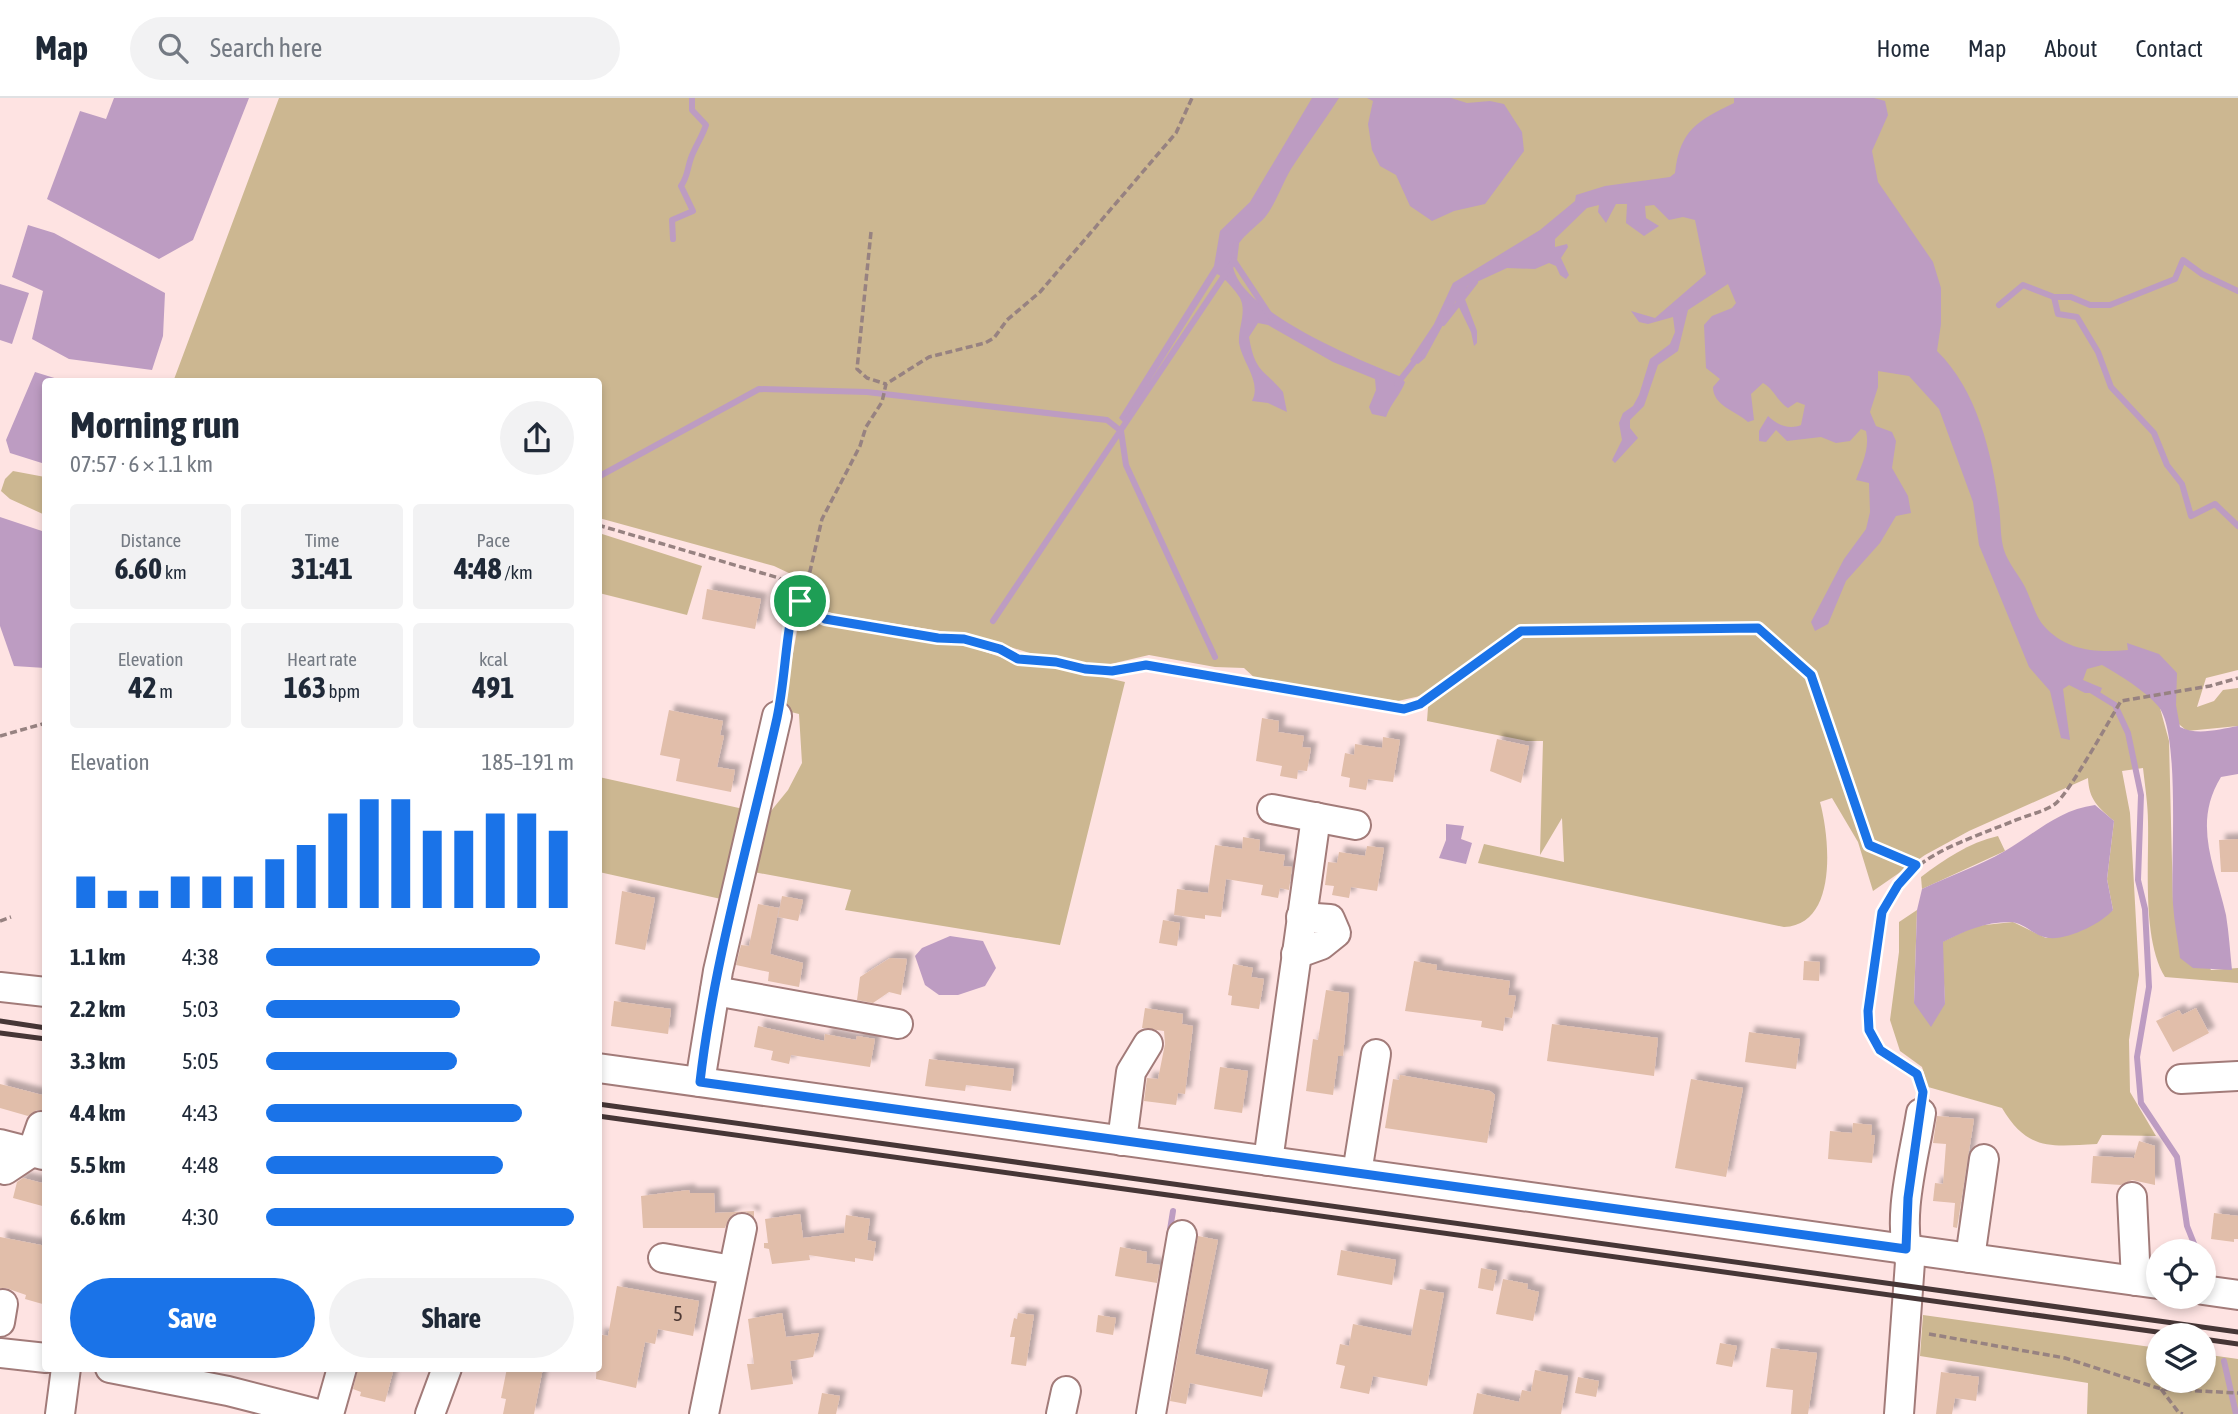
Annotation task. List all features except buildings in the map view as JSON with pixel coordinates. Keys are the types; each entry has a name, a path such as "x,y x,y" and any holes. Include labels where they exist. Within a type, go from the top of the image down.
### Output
{"street":[{"path":"700,1082 715,991 777,716"},
{"path":"1272,809 1356,825"},
{"path":"1268,1161 1316,817"},
{"path":"0,986 42,991"},
{"path":"715,991 898,1024"},
{"path":"1122,1140 1131,1072 1148,1044"},
{"path":"1357,1173 1376,1054"},
{"path":"602,1069 2146,1282"},
{"path":"2181,1079 2238,1076"},
{"path":"1899,1414 1910,1262 1906,1249 1908,1198 1921,1113"},
{"path":"3,1157 38,1154 41,1126"},
{"path":"1969,1258 1984,1159"},
{"path":"2132,1197 2146,1276"},
{"path":"704,1414 742,1228"},
{"path":"1151,1414 1182,1235"},
{"path":"663,1258 732,1270"},
{"path":"2216,1292 2238,1295"},
{"path":"0,1353 42,1358"},
{"path":"60,1414 65,1372"},
{"path":"133,1372 228,1391 318,1414"},
{"path":"329,1414 341,1372"},
{"path":"430,1414 446,1372"}],"path":[{"path":"777,716 789,619 797,592 807,584 822,519 860,446 866,427 882,402 886,384 929,357 985,344 994,338 1007,320 1040,292 1176,133 1192,98"},
{"path":"871,232 858,369 867,378 886,384"},
{"path":"602,526 779,578 797,592 804,606 825,619 938,638 964,639 1000,649 1018,659 1112,671 1146,665 1404,709 1420,704 1521,631 1758,628 1811,675 1869,845 1916,865"},
{"path":"1921,1113 1923,1092 1917,1074 1880,1050 1868,1021 1878,927 1888,899 1916,865 1956,844 2056,803 2121,701 2210,687 2238,678"},
{"path":"0,736 42,724"},
{"path":"0,920 11,917"},
{"path":"1904,1330 2065,1358 2146,1384"},
{"path":"2216,1392 2238,1393"},
{"path":"2164,1393 2179,1413 2183,1414"}],"shaded area":[{"path":"114,98 249,98 193,240 159,259 47,199 80,111 106,119"},
{"path":"279,98 2238,98 2238,670 2206,678 2197,707 2214,701 2223,690 2238,688 2238,726 2187,731 2160,708 2169,741 2173,903 2211,970 2238,968 2238,983 2165,977 2153,943 2150,923 2148,816 2143,768 2122,771 2130,813 2139,975 2129,1040 2130,1092 2156,1136 2102,1135 2097,1144 2042,1143 2021,1132 2002,1108 1928,1087 1922,1067 1900,1051 1890,1020 1899,952 1899,922 1917,910 1914,1003 1945,1004 1942,942 1975,926 2013,922 2046,938 2113,910 2107,879 2114,821 2095,802 2088,778 1969,831 1925,855 1873,891 1858,842 1832,798 1820,802 1827,857 1822,896 1814,912 1801,923 1784,927 1478,863 1484,844 1564,862 1562,818 1540,855 1543,741 1527,741 1427,721 1429,694 1398,701 1258,681 1244,668 1215,667 1149,655 1098,667 1036,655 978,637 834,614 812,605 817,596 793,575 774,566 602,519 602,378 174,378"},
{"path":"1312,98 1339,98 1291,169 1266,216 1238,245 1233,257 1236,276 1250,294 1299,329 1328,345 1399,376 1405,382 1386,417 1372,414 1369,407 1376,390 1375,379 1333,362 1268,325 1258,323 1249,337 1254,357 1261,369 1283,392 1287,412 1268,403 1252,401 1255,387 1239,343 1242,303 1232,288 1217,274 1124,423 1119,418 1214,266 1220,231 1250,202"},
{"path":"1367,98 1451,98 1467,103 1490,101 1504,104 1522,132 1524,151 1485,204 1454,211 1432,221 1410,206 1396,175 1380,166 1372,150 1368,124 1373,101"},
{"path":"1734,98 1874,98 1885,101 1888,115 1872,151 1878,182 1933,262 1941,288 1941,324 1937,351 1963,384 1980,423 1996,486 2004,550 2038,617 2044,626 2062,641 2083,649 2128,650 2127,643 2159,654 2177,673 2176,705 2180,727 2201,731 2238,726 2238,774 2221,777 2212,794 2207,828 2208,845 2226,915 2232,970 2193,968 2180,958 2172,885 2173,800 2170,742 2165,720 2158,706 2124,678 2102,665 2087,669 2083,680 2102,688 2100,693 2085,693 2069,685 2063,689 2070,740 2061,738 2050,691 2029,667 1979,545 1973,502 1939,409 1909,376 1878,371 1878,387 1870,412 1876,426 1892,432 1896,441 1892,468 1908,496 1911,513 1896,516 1880,543 1846,581 1828,624 1815,631 1811,622 1844,559 1866,529 1870,512 1869,483 1856,480 1866,450 1866,431 1861,429 1850,441 1836,443 1821,437 1787,441 1776,430 1766,442 1759,441 1759,431 1768,416 1783,426 1801,425 1805,405 1797,402 1788,408 1763,383 1751,394 1754,420 1748,422 1721,404 1713,387 1720,379 1706,368 1704,325 1712,316 1732,308 1736,303 1728,284 1688,310 1678,351 1658,365 1644,406 1630,420 1630,428 1638,438 1615,463 1612,460 1622,440 1619,423 1623,413 1633,406 1639,395 1650,359 1670,344 1675,332 1673,317 1648,324 1639,322 1631,311 1655,318 1706,274 1695,220 1683,217 1669,220 1654,205 1645,206 1646,218 1659,226 1644,236 1626,223 1627,204 1616,204 1606,223 1598,212 1599,205 1587,208 1555,239 1555,247 1567,244 1568,247 1561,258 1569,275 1566,279 1560,275 1556,266 1549,263 1535,269 1507,268 1468,286 1463,294 1477,331 1477,343 1474,346 1471,332 1456,301 1425,358 1418,364 1410,360 1434,324 1453,283 1540,230 1575,201 1576,195 1605,186 1670,177 1675,173 1677,158 1686,136 1701,121 1734,103"},
{"path":"28,225 54,233 165,293 163,336 152,370 69,359 32,339 43,291 12,277"},
{"path":"0,284 29,293 12,344 0,340"},
{"path":"35,372 54,378 42,378 42,463 10,453 6,440"},
{"path":"13,471 42,476 42,514 10,499 1,491 5,479"},
{"path":"0,517 42,531 42,668 14,666 0,626"},
{"path":"602,534 702,566 687,615 602,594"},
{"path":"800,614 838,626 932,643 965,645 1012,661 1042,663 1125,682 1060,945 845,910 851,890 748,871 762,822 788,790 802,763 799,714 783,710"},
{"path":"602,778 748,810 721,899 602,873"},
{"path":"2095,805 2114,821 2107,879 2113,910 2091,926 2061,937 2044,937 2019,924 2001,922 1983,925 1943,942 1945,1004 1931,1027 1914,1003 1917,910 1922,889 1995,856 2058,817"},
{"path":"1446,824 1464,826 1461,839 1472,843 1466,864 1439,858 1446,840"},
{"path":"1998,836 2005,851 1922,889 1921,877 1939,864 1967,847"},
{"path":"950,936 983,941 996,968 985,986 958,995 939,995 925,985 915,956 922,948"},
{"path":"1923,1315 2146,1346 2146,1393 2216,1393 2216,1356 2238,1359 2238,1414 2087,1414 2088,1383 1920,1356"}],"waterway":[{"path":"673,239 672,220 693,211 681,186 706,125 692,110 692,98"},
{"path":"1236,244 1234,261 1271,317"},
{"path":"1999,305 2023,285 2054,297 2071,297 2090,305 2110,305 2175,279 2183,260 2202,274 2238,291"},
{"path":"993,621 1234,261"},
{"path":"1443,323 1475,282"},
{"path":"2054,297 2058,314 2077,317 2098,352 2111,387 2154,433 2167,465 2182,484 2191,516 2215,504 2238,526"},
{"path":"1397,384 1418,357"},
{"path":"602,475 759,389 867,392 1107,420 1121,431 1126,465 1215,657"},
{"path":"2089,689 2115,705 2128,733 2141,795 2138,880 2145,909 2149,987 2137,1057 2141,1103 2177,1157 2187,1226 2192,1239"},
{"path":"1169,1236 1173,1211"},
{"path":"2224,1361 2236,1414"}],"railway":[{"path":"0,1021 42,1027"},
{"path":"0,1033 42,1038"},
{"path":"602,1105 2238,1332"},
{"path":"602,1117 2146,1330"},
{"path":"2216,1341 2238,1344"}],"route":[{"path":"797,592 800,601 813,614 825,619 938,638 964,639 1000,649 1018,659 1112,671 1146,665 1404,709 1420,704 1521,631 1758,628 1811,675 1869,845 1916,865 1898,885 1882,912 1868,1011 1869,1030 1880,1050 1903,1062 1917,1074 1923,1092 1908,1198 1906,1249 700,1082 718,971 783,689 789,619 797,592"}]}
